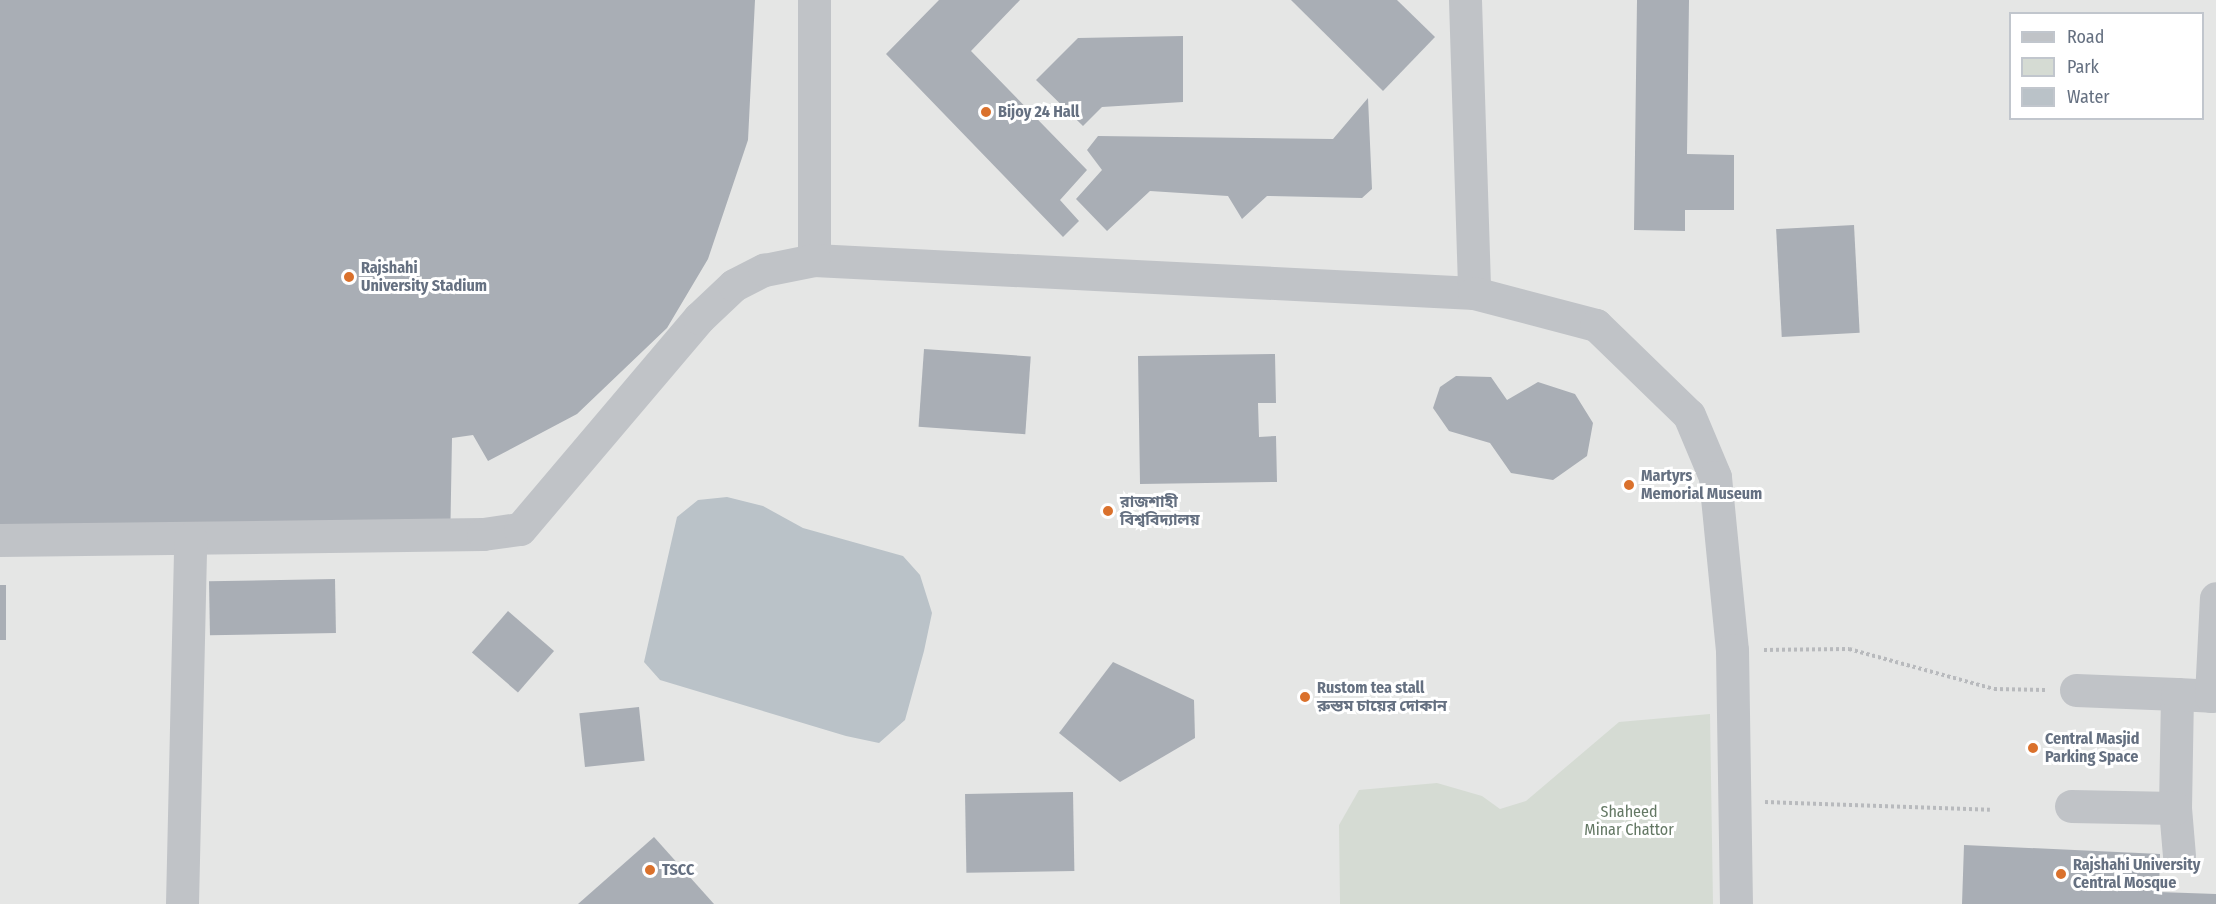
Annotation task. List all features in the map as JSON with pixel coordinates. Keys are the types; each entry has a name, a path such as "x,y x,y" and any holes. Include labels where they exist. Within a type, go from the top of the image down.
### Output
{"street":[{"path":"814,0 814,260"},
{"path":"1465,0 1474,293"},
{"path":"0,540 472,534 520,529 699,318 734,285 764,270 814,260 1474,293 1596,325 1689,415 1715,477 1732,650 1736,904"},
{"path":"182,904 190,538"},
{"path":"2076,690 2211,696 2216,598"},
{"path":"2177,694 2175,808 2179,856"},
{"path":"2071,806 2175,808"}],"path":[{"path":"1732,650 1849,649 1994,689 2076,690"},
{"path":"1735,801 1989,810"}],"shaded area":[{"name":"রাজশাহী বিশ্ববিদ্যালয়","path":"0,0 2216,0 2216,904 0,904"}],"green space":[{"name":"Shaheed Minar Chattor","path":"1710,714 1713,904 1340,904 1339,825 1359,790 1437,783 1482,796 1500,809 1526,801 1619,722"}],"water":[{"path":"727,497 763,506 803,528 903,556 920,575 932,613 924,651 905,720 879,743 846,736 660,680 644,662 677,517 698,500"}],"building":[{"name":"Rajshahi University Stadium","path":"0,0 755,0 748,140 708,259 667,328 577,414 488,461 473,435 452,438 450,550 0,550"},
{"name":"Bijoy 24 Hall","path":"939,0 1020,0 971,51 1087,170 1060,200 1079,221 1063,237 886,54"},
{"path":"1291,0 1397,0 1435,37 1383,91"},
{"path":"1637,0 1689,0 1687,154 1734,155 1734,210 1685,210 1685,231 1634,230"},
{"path":"1183,36 1183,102 1102,107 1083,126 1036,80 1078,38"},
{"path":"1368,98 1372,189 1362,198 1267,196 1242,219 1228,196 1150,191 1107,231 1076,199 1102,170 1087,150 1098,136 1333,139"},
{"path":"1854,225 1860,333 1782,337 1776,229"},
{"path":"924,349 1031,356 1025,434 919,427"},
{"path":"1275,354 1276,403 1258,403 1259,437 1276,436 1277,482 1140,484 1138,356"},
{"path":"1456,376 1491,377 1507,400 1538,382 1575,394 1593,423 1587,456 1553,480 1511,473 1490,443 1449,431 1433,408 1440,387"},
{"path":"335,579 336,633 210,635 209,581"},
{"path":"0,585 6,585 6,640 0,640"},
{"path":"508,611 554,651 518,693 472,653"},
{"path":"1113,662 1194,700 1195,738 1120,782 1059,733"},
{"path":"639,707 645,761 585,767 579,713"},
{"path":"1073,792 1074,871 966,873 965,794"},
{"name":"TSCC","path":"654,837 714,904 578,904"},
{"name":"Rajshahi University Central Mosque","path":"1964,845 2160,854 2159,892 2216,894 2216,904 1962,904"}],"place":[{"name":"Bijoy 24 Hall","path":"986,112"},
{"name":"Rajshahi University Stadium","path":"349,277"},
{"name":"Martyrs Memorial Museum","path":"1629,485"},
{"name":"রাজশাহী বিশ্ববিদ্যালয়","path":"1108,511"},
{"name":"Rustom tea stall রুস্তম চায়ের দোকান","path":"1305,697"},
{"name":"Central Masjid Parking Space","path":"2033,748"},
{"name":"TSCC","path":"650,870"},
{"name":"Rajshahi University Central Mosque","path":"2061,874"}]}
